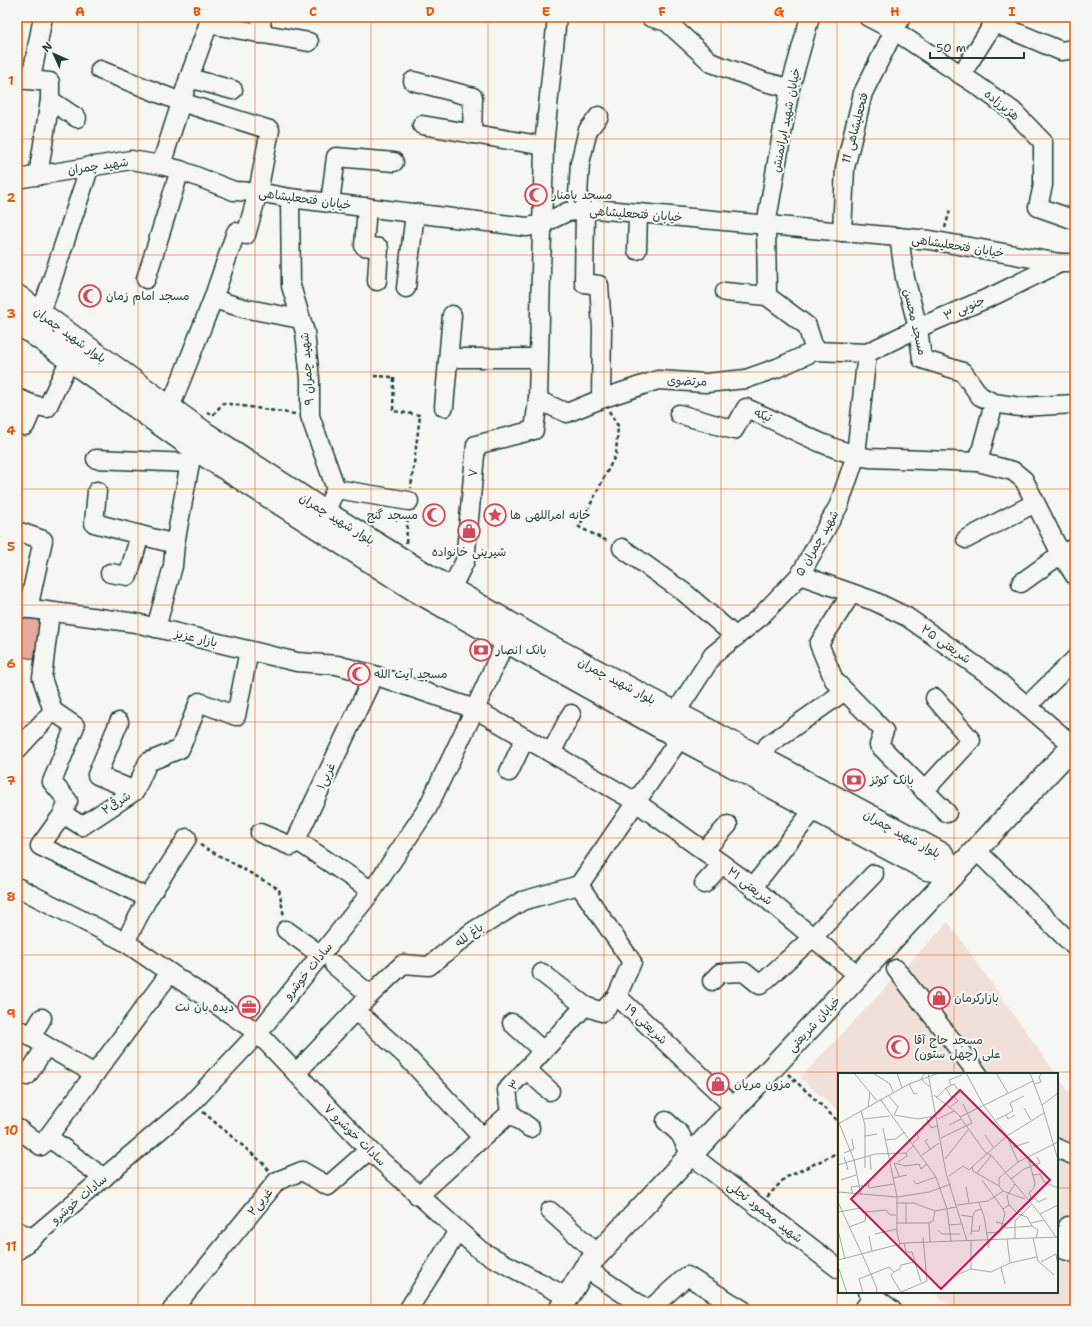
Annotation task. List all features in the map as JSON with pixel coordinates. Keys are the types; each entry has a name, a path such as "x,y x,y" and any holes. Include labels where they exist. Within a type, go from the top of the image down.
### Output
{"main road":[{"name":"بلوار شهید چمران","path":"17,296 170,408 197,449 325,512 451,589 509,633 680,738 811,799 927,869 955,872"},
{"name":"بلوار شهید چمران","path":"17,322 197,449 418,592 509,633 676,712 761,757 811,799"},
{"name":"خیابان شریعتی","path":"564,1304 591,1261 736,1108 1074,745"}],"street":[{"path":"38,176 50,100 50,82 24,79 43,17"},
{"path":"538,400 544,146 558,17"},
{"path":"650,17 668,19 712,63 765,82 790,88"},
{"name":"خیابان شهید ایرانمنش","path":"767,296 766,225 790,88 810,17"},
{"name":"هژبرزاده","path":"868,17 898,24 961,75 1013,112 1043,142 1043,185 1038,207 1075,220"},
{"path":"161,165 189,78 210,20 261,25 309,42"},
{"path":"961,75 994,23 1061,51 1075,49"},
{"name":"فتحعلیشاهی 11","path":"842,232 845,168 863,93 898,24"},
{"path":"100,70 181,102 270,130 258,192 246,235 236,232 213,298 170,408"},
{"path":"189,78 233,90"},
{"path":"413,81 473,97 472,134"},
{"path":"50,100 77,118"},
{"path":"599,116 588,130 580,163 584,283 599,285 602,328 601,399"},
{"path":"422,125 544,146"},
{"path":"330,203 336,157 394,162"},
{"name":"شهید چمران","path":"17,180 131,160 180,170"},
{"path":"41,313 90,166"},
{"path":"146,279 180,170"},
{"name":"خیابان فتحعلیشاهی","path":"180,170 234,190 526,227 542,224 567,212 596,209 899,237 942,242 1068,263"},
{"name":"شهید چمران ۹","path":"290,198 291,286 305,332 310,379 310,416 336,489"},
{"path":"367,207 364,246 379,248 377,281"},
{"path":"406,288 415,213"},
{"path":"637,250 638,213"},
{"name":"مسجد محسن","path":"899,237 905,278 918,328 922,360 963,372 980,396 994,403 1020,407 1075,404"},
{"name":"۳ جنوبی","path":"867,353 918,328 1068,263"},
{"path":"725,292 767,296 807,326 815,351 867,353"},
{"path":"213,298 243,308 300,319"},
{"path":"444,407 452,315"},
{"name":"مرتضوی","path":"538,400 567,413 601,399 658,380 706,383 746,379 777,368 815,351"},
{"name":"شهید چمران ۵","path":"676,712 713,655 760,618 800,575 839,505 856,455 867,353"},
{"path":"449,358 538,358"},
{"path":"26,426 41,407 70,359"},
{"path":"17,398 41,407"},
{"name":"۷","path":"451,589 465,560 476,445 534,430 538,400"},
{"path":"978,462 994,403"},
{"name":"تیکه","path":"679,414 734,430 746,408 817,440 856,455"},
{"path":"96,459 197,449 174,544 173,566 156,628"},
{"path":"856,455 869,458 978,462 1019,474 1024,480 1035,503 1068,551 1075,576"},
{"path":"325,512 336,489 409,501"},
{"path":"97,491 94,523 174,544"},
{"path":"966,539 1035,503"},
{"path":"17,532 43,540 23,608"},
{"path":"110,573 128,576 140,535"},
{"path":"622,548 685,593 736,637"},
{"path":"1021,583 1068,551"},
{"name":"شریعتی ۲۵","path":"800,575 874,601 908,617 999,682 1074,745"},
{"path":"851,594 819,644 839,685 884,731 880,745 947,814"},
{"name":"بازار عزیز","path":"23,608 136,623 297,662 337,665 374,675 476,709 525,738"},
{"path":"50,612 42,678 53,711 75,726 52,782 68,801 63,814 40,846 148,898"},
{"name":"سادات خوشرو","path":"17,1251 24,1235 104,1178 192,1103 327,960 427,809 476,709 509,633"},
{"name":"شرقی۲","path":"63,814 82,826 135,791 148,762 180,749 199,702 236,716 249,650"},
{"path":"1027,706 1075,659"},
{"name":"غربی۱","path":"296,840 374,675"},
{"path":"761,757 768,745 839,685"},
{"path":"924,791 971,740 936,698"},
{"path":"17,750 53,711"},
{"path":"551,753 571,714"},
{"path":"119,722 97,775 135,791"},
{"path":"509,772 525,738"},
{"name":"شریعتی ۲۱","path":"525,738 636,802 753,887 858,976"},
{"path":"579,885 680,738"},
{"path":"753,887 811,799"},
{"path":"704,852 728,825"},
{"path":"260,833 291,846 296,840 372,891"},
{"path":"125,942 148,898 187,838"},
{"path":"976,850 1075,947"},
{"path":"704,884 722,864"},
{"path":"712,981 720,973 744,972 760,986 813,937 874,874"},
{"name":"باغ لله","path":"296,1073 403,964 429,966 472,932 522,901 579,885"},
{"name":"شریعتی ۱۹","path":"579,885 632,962 616,996 736,1108"},
{"name":"سادات خوشرو ۷","path":"17,887 125,942 258,1033 369,1150 418,1196 481,1251 564,1304"},
{"path":"286,930 327,960 370,996"},
{"path":"896,969 977,1073"},
{"path":"17,1129 41,1146 170,973"},
{"path":"542,973 585,1006 602,1012 616,996"},
{"name":"۳","path":"510,1113 507,1090 585,1006"},
{"path":"356,1011 405,1055 482,1137"},
{"path":"27,1076 33,1038 42,1018"},
{"path":"512,1023 543,1051"},
{"path":"33,1038 95,1074"},
{"path":"526,1069 550,1091"},
{"path":"418,1196 510,1113 530,1128"},
{"path":"666,1121 680,1134 691,1155"},
{"path":"48,1137 104,1178"},
{"path":"1058,1148 1075,1156"},
{"name":"غربی۲","path":"172,1310 277,1181 302,1171 328,1186 369,1150"},
{"name":"شهید محمود تجلی","path":"691,1155 838,1268"},
{"path":"550,1211 591,1261 649,1310 687,1276 743,1310"},
{"path":"408,1310 458,1231"},
{"path":"868,1300 892,1310"}],"path":[{"path":"942,242 950,210"},
{"path":"374,376 394,377 393,412 420,415 409,501"},
{"path":"601,399 618,426 616,454 579,527 622,548"},
{"path":"206,412 213,415 223,403 310,416"},
{"path":"187,838 279,889 286,930"},
{"path":"776,1064 838,1121"},
{"path":"192,1103 264,1164 277,1181"},
{"path":"758,1207 785,1178 838,1152"}],"shaded area":[{"name":"بازارکرمان","path":"948,922 1055,1073 838,1073 838,1111 800,1078"},
{"path":"1058,1076 1075,1100 1075,1310 958,1310 933,1293 1058,1293"}],"building":[{"path":"17,608 50,613 44,661 17,656"}],"place":[{"name":"مسجد پامنار","path":"536,195"},
{"name":"مسجد امام زمان","path":"90,296"},
{"name":"مسجد گنج","path":"434,515"},
{"name":"خانه امراللهی ها","path":"495,515"},
{"name":"شیرینی خانواده","path":"469,531"},
{"name":"بانک انصار","path":"481,650"},
{"name":"مسجد آیت الله","path":"359,674"},
{"name":"بانک کوثز","path":"854,780"},
{"name":"بازارکرمان","path":"939,998"},
{"name":"دیده بان نت","path":"249,1007"},
{"name":"مسجد حاج آقا علی (چهل ستون)","path":"898,1047"},
{"name":"مزون مریان","path":"718,1084"}]}
